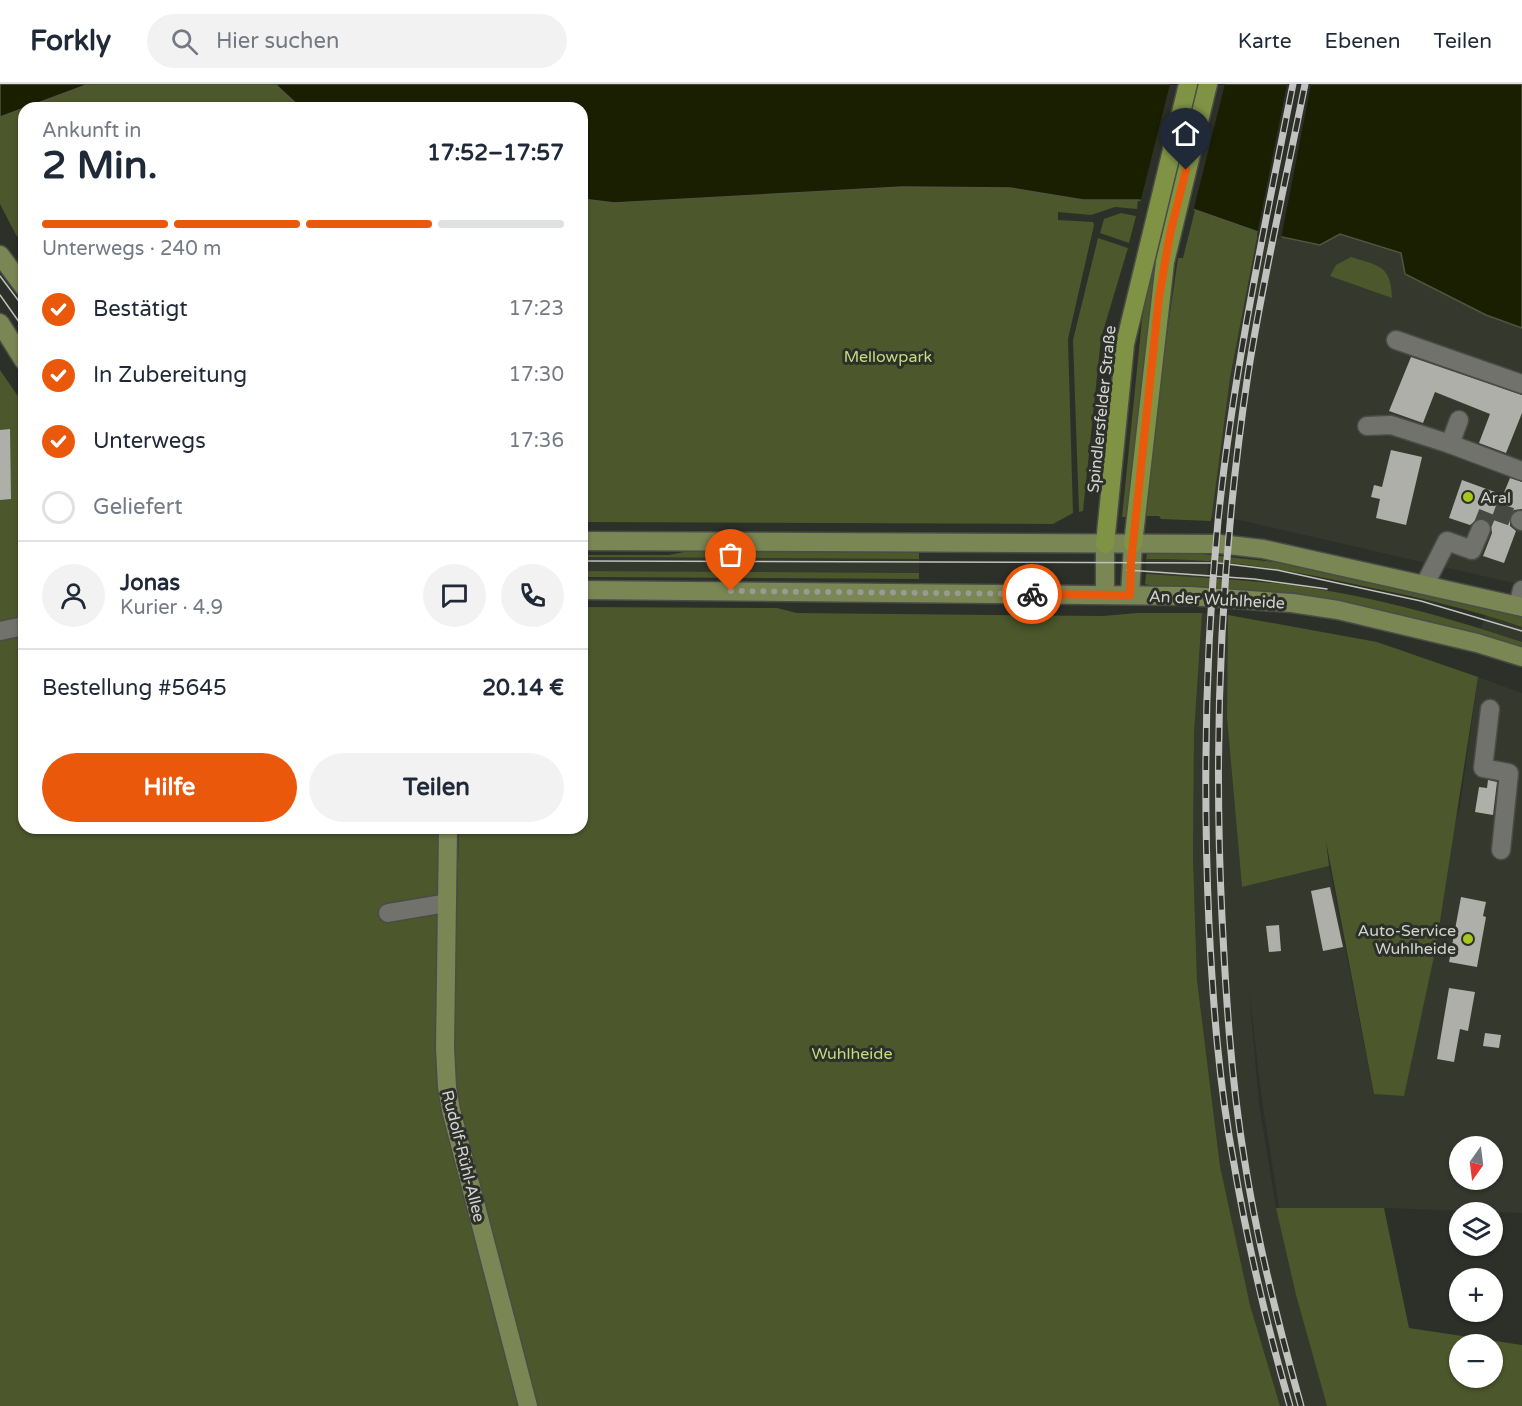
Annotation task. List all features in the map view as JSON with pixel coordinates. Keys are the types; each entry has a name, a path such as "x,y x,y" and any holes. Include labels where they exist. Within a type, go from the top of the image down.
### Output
{"highway":[{"name":"Spindlersfelder Straße","path":"1105,544 1125,344 1151,229 1188,84"},
{"path":"1133,544 1159,297 1170,234 1208,84"}],"main road":[{"path":"0,255 18,279"},
{"path":"3,335 18,354"},
{"path":"588,540 1220,544 1263,549 1425,584 1521,601"},
{"name":"Spindlersfelder Straße","path":"1105,544 1105,594"},
{"path":"1130,595 1133,544"},
{"name":"An der Wuhlheide","path":"588,590 1190,596 1315,607 1478,643 1522,657"},
{"name":"Rudolf-Rühl-Allee","path":"448,834 447,1086 454,1121 528,1406"}],"lane":[{"path":"1396,340 1522,384"},
{"path":"1450,444 1459,420"},
{"path":"1367,426 1391,425 1522,471"},
{"path":"1425,584 1447,540 1472,550 1481,529"},
{"path":"0,631 18,627"},
{"path":"1490,709 1484,768 1509,773 1501,850"},
{"path":"388,913 447,903"}],"shaded area":[{"path":"89,84 40,102 18,102 18,110 0,117 0,85"},
{"path":"275,84 1522,84 1522,328 1486,315 1405,274 1401,253 1340,234 1320,245 1258,232 1167,200 1152,202 1083,200 1010,188 902,187 614,203 588,200 588,102 294,102"},
{"path":"1258,232 1320,245 1340,234 1402,253 1405,274 1486,315 1522,328 1522,585 1239,520 1210,518 1230,378"},
{"path":"588,557 919,559 919,573 588,571"},
{"path":"1146,559 1209,560 1207,579 1146,574"},
{"path":"1202,613 1228,615 1227,718 1242,887 1329,866 1374,1094 1460,806 1478,677 1522,693 1522,1213 1503,1212 1503,1202 1449,1202 1449,1210 1279,1208 1262,1101 1249,990 1259,1103 1276,1208 1296,1295 1327,1406 1280,1406 1250,1305 1220,1166 1197,980 1193,858 1194,734"},
{"path":"1486,615 1522,627 1522,642 1481,628"}],"green space":[{"path":"90,84 275,84 294,102 41,102"},
{"path":"18,110 18,237 0,204 0,117"},
{"name":"Mellowpark","path":"902,187 1010,188 1083,200 1138,200 1137,209 1115,207 1091,215 1058,212 1058,220 1093,222 1094,225 1068,339 1073,513 1053,524 588,522 588,200 614,203"},
{"path":"1195,210 1258,232 1230,378 1211,521 1161,519 1159,516 1147,516 1145,504 1178,258 1183,258"},
{"path":"1121,213 1136,216 1129,243 1100,233 1104,219"},
{"path":"1157,234 1163,235 1129,517 1122,517 1142,320"},
{"path":"1098,238 1128,248 1101,338 1083,511 1079,512 1073,340"},
{"path":"1351,257 1382,268 1389,279 1392,298 1330,276 1336,265"},
{"path":"0,370 18,396 18,834 439,834 437,1050 520,1406 0,1406"},
{"path":"694,550 919,552 919,559 588,557 588,555 669,555"},
{"path":"1147,554 1202,554 1275,562 1517,614 1522,616 1522,627 1443,604 1309,575 1228,563 1146,559"},
{"path":"588,571 919,573 919,579 588,577"},
{"path":"1146,574 1273,583 1336,592 1430,614 1522,642 1522,651 1428,622 1341,602 1155,587 1145,584"},
{"name":"Wuhlheide","path":"588,607 777,608 797,613 1103,616 1137,613 1202,613 1194,734 1193,858 1197,980 1220,1166 1250,1305 1280,1406 536,1406 460,1112 454,1072 459,834 588,834"},
{"path":"1228,615 1377,642 1478,677 1436,947 1404,1096 1374,1094 1326,841 1329,866 1242,887 1227,718"},
{"path":"1276,1208 1384,1208 1409,1328 1449,1334 1449,1388 1503,1388 1503,1342 1522,1345 1522,1406 1327,1406 1296,1295"}],"pier":[{"path":"1170,84 1225,84 1193,212 1166,203 1153,205 1140,203"},
{"path":"1287,84 1311,84 1281,239 1257,235"}],"building":[{"path":"1411,357 1522,395 1522,413 1506,453 1479,443 1490,414 1435,392 1423,423 1389,411"},
{"path":"10,429 11,499 0,500 0,430"},
{"path":"1391,450 1422,457 1406,525 1376,518 1380,499 1371,497 1374,485 1382,487"},
{"path":"1510,478 1522,482 1522,509 1514,510 1510,516 1510,526 1516,531 1504,563 1483,556 1492,533 1490,522 1479,518 1470,525 1449,518 1462,480 1503,495"},
{"path":"1488,780 1497,782 1493,815 1475,812 1479,787 1487,788"},
{"path":"1330,887 1343,947 1323,951 1311,891"},
{"name":"Auto-Service Wuhlheide","path":"1461,897 1486,902 1483,916 1486,917 1477,967 1449,962"},
{"path":"1279,925 1281,951 1269,952 1266,926"},
{"path":"1449,988 1475,992 1468,1031 1460,1029 1454,1062 1437,1059"},
{"path":"1485,1033 1501,1035 1499,1048 1483,1046"}],"tunnel":[{"path":"1481,529 1489,509 1520,520"}],"tram line":[{"path":"0,276 18,300"},
{"path":"0,295 18,320"},
{"path":"588,561 1219,563 1277,570 1421,601 1522,631"},
{"path":"1127,570 1254,579 1327,589"}],"railway":[{"path":"1290,1406 1252,1256 1224,1104 1211,954 1206,772 1210,622 1224,466 1250,302 1293,84"},
{"path":"1301,1406 1262,1252 1239,1127 1225,977 1218,781 1226,577 1239,442 1261,301 1305,84"}],"way so far":[{"path":"731,591 1032,594"}],"place":[{"name":"Aral","path":"1468,497"},
{"name":"Auto-Service Wuhlheide","path":"1468,939"}],"route":[{"path":"1032,594 1130,595 1131,562 1159,297 1170,234 1186,170"}]}
